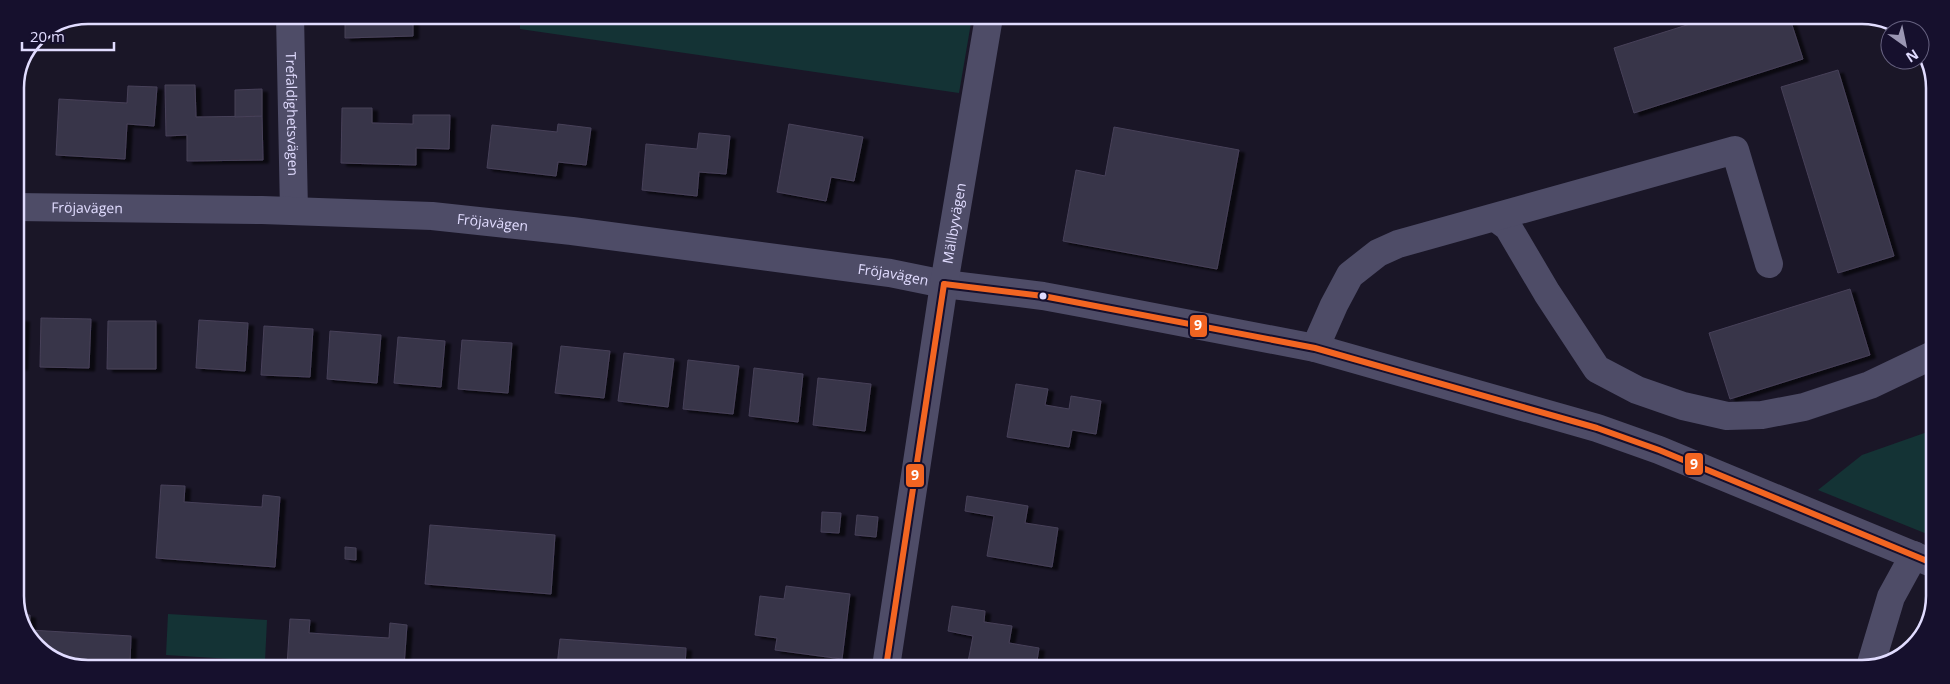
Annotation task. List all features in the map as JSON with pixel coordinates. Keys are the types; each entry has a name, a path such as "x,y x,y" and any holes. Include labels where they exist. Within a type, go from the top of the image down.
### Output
{"street":[{"name":"Trefaldighetsvägen","path":"290,24 294,211"},
{"name":"Mällbyvägen","path":"887,660 944,284 988,24"},
{"path":"1315,348 1334,305 1350,276 1378,253 1398,244 1735,150 1769,264"},
{"name":"Fröjavägen","path":"24,207 294,211 432,216 528,226 890,272 944,284 1043,296 1315,348 1597,428 1658,450 1923,559 1891,597 1872,660"},
{"path":"1496,218 1508,227 1597,368 1637,390 1683,406 1726,416 1762,415 1804,407 1870,385 1926,358"}],"green space":[{"path":"520,24 971,24 959,93 520,29"},
{"path":"1926,432 1926,534 1818,490 1862,455"},
{"path":"168,614 267,620 265,660 166,655"}],"building":[{"path":"345,24 413,24 413,36 345,38"},
{"path":"1690,24 1792,24 1803,59 1634,113 1614,48"},
{"path":"1838,70 1894,256 1838,273 1781,87"},
{"path":"165,85 195,85 196,117 262,116 263,160 187,161 187,135 166,136"},
{"path":"128,86 157,87 154,126 127,124 125,159 56,155 59,99 127,103"},
{"path":"262,89 262,116 235,117 235,90"},
{"path":"342,108 372,108 372,123 413,124 413,115 450,115 449,149 416,148 416,165 341,163"},
{"path":"558,124 591,128 586,165 558,162 556,176 487,168 492,125 557,132"},
{"path":"789,124 863,137 854,181 831,177 826,201 777,192"},
{"path":"1114,127 1239,150 1217,269 1063,241 1076,170 1105,176"},
{"path":"699,133 730,136 726,174 699,172 697,196 642,190 646,144 697,149"},
{"path":"1850,289 1870,355 1730,399 1709,333"},
{"path":"41,318 91,319 89,368 40,367"},
{"path":"199,320 248,323 245,371 196,368"},
{"path":"108,321 156,321 156,369 107,369"},
{"path":"264,326 313,329 310,377 261,375"},
{"path":"330,331 381,335 377,383 327,379"},
{"path":"398,337 445,341 441,387 394,383"},
{"path":"462,340 512,343 508,393 458,389"},
{"path":"561,346 610,351 604,398 555,393"},
{"path":"624,353 674,359 668,407 618,401"},
{"path":"688,360 739,366 733,414 683,409"},
{"path":"754,368 803,374 798,422 749,416"},
{"path":"818,378 871,384 865,431 813,425"},
{"path":"1016,384 1048,389 1045,405 1069,409 1071,396 1101,401 1096,434 1072,430 1069,447 1007,437"},
{"path":"161,485 185,486 184,502 262,507 263,495 280,497 275,567 156,558"},
{"path":"967,496 1028,506 1025,523 1058,528 1052,567 987,556 994,516 965,511"},
{"path":"822,512 841,513 839,533 821,532"},
{"path":"857,515 878,517 876,537 855,535"},
{"path":"430,525 555,535 551,594 425,584"},
{"path":"345,547 356,548 356,560 345,559"},
{"path":"786,586 850,594 842,659 775,650 777,638 755,635 760,596 784,599"},
{"path":"952,606 985,611 984,622 1012,626 1009,643 1039,648 1037,660 968,660 973,636 948,631"},
{"path":"26,615 30,615 30,624"},
{"path":"290,619 310,620 309,633 389,638 390,623 407,625 404,660 287,660"},
{"path":"34,630 131,636 130,660 79,660 52,650"},
{"path":"560,639 686,648 685,660 558,660"}],"transit line":[{"name":"9","path":"944,284 1043,296 1315,348 1597,428 1659,450 1926,561"},
{"name":"9","path":"887,660 944,284"}]}
